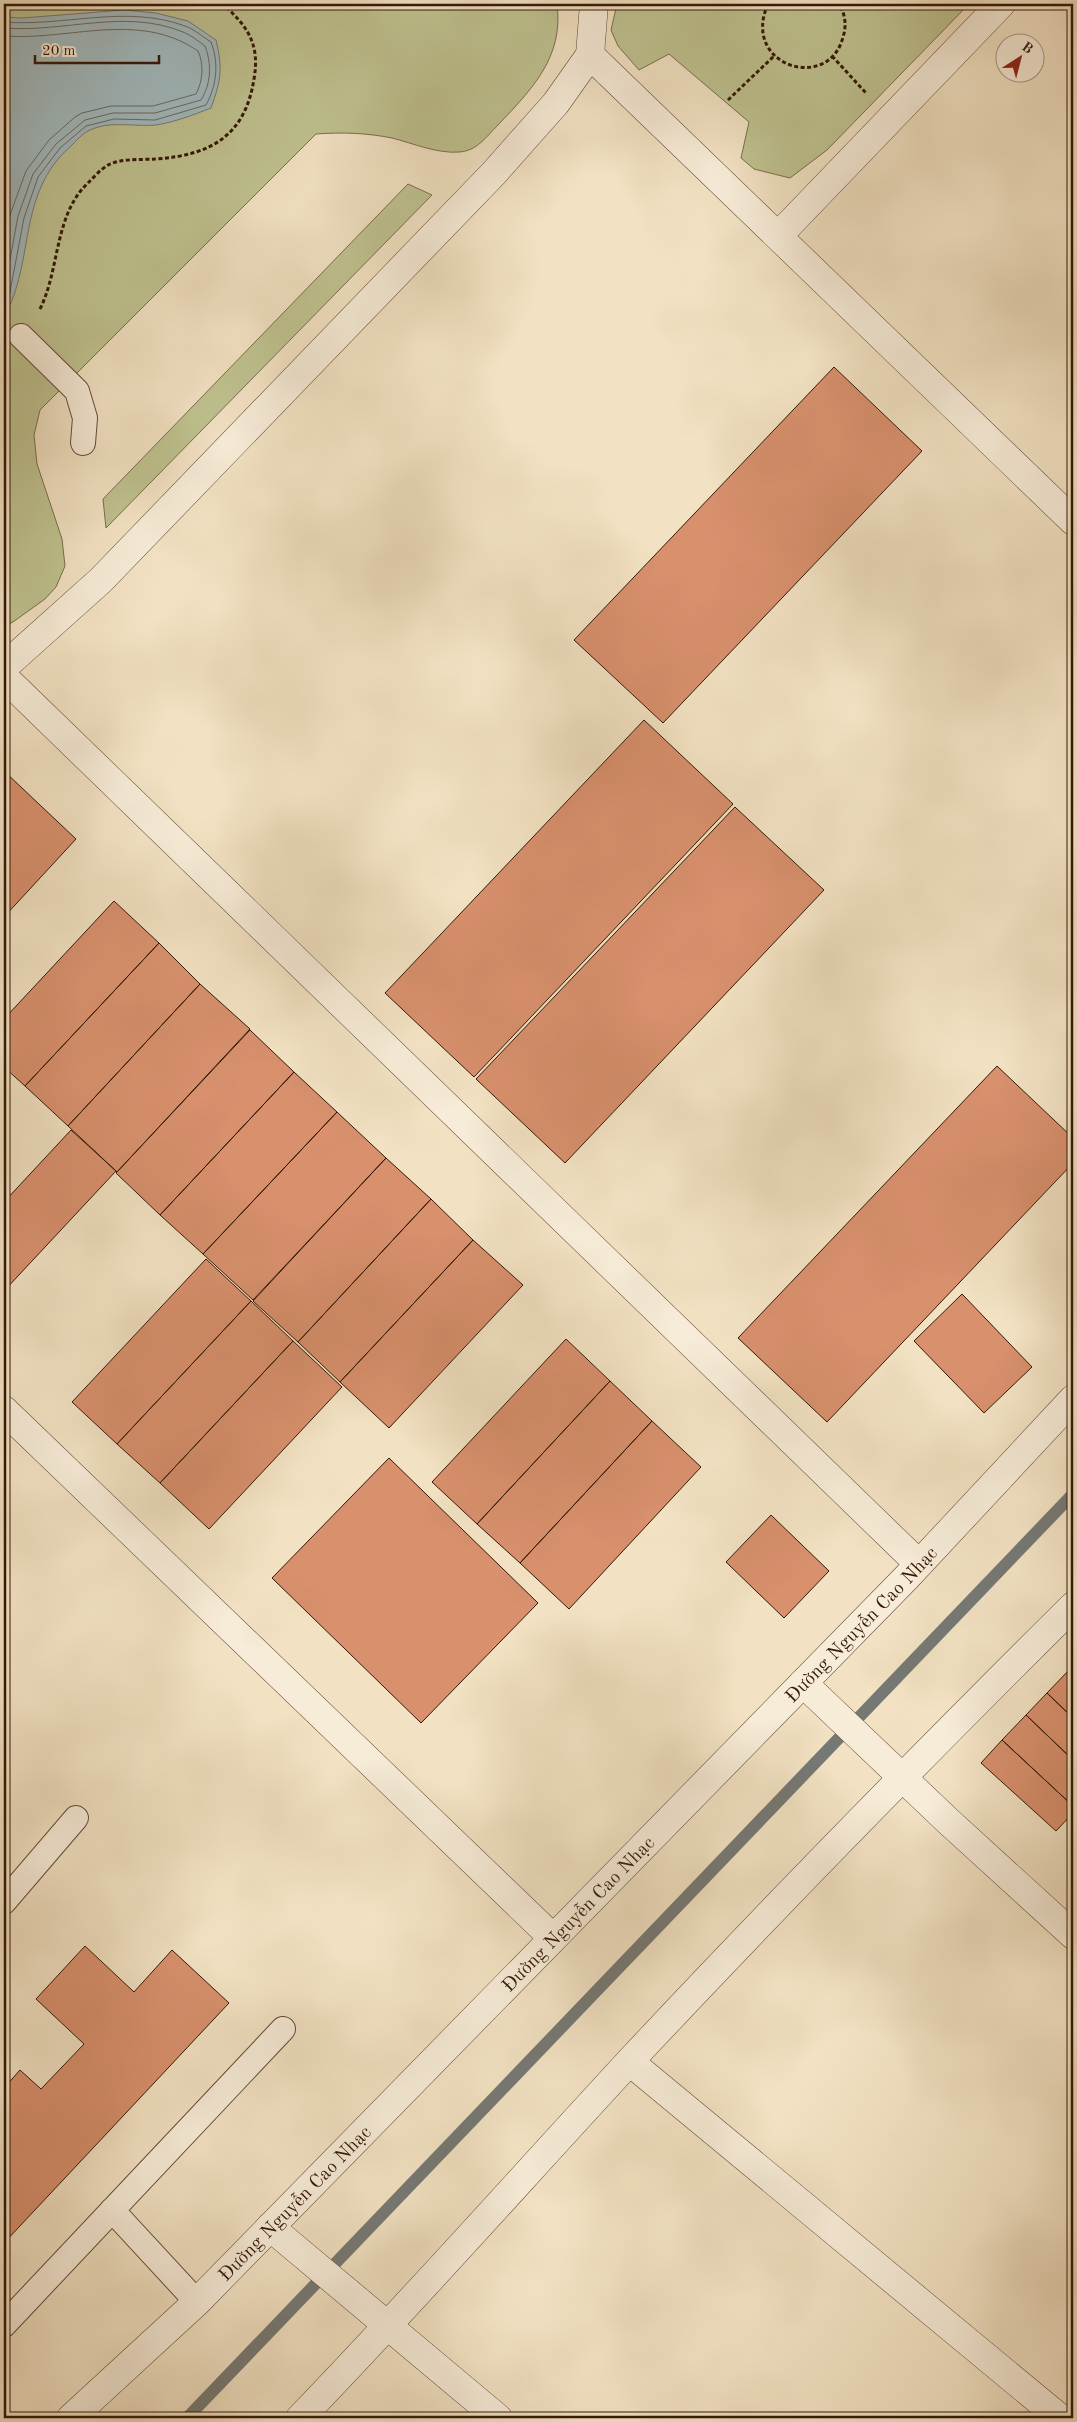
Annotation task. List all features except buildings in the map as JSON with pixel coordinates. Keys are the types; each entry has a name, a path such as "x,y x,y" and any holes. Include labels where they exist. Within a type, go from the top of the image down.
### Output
{"street":[{"path":"4,667 101,580 494,173 556,103 590,55 594,4"},
{"path":"778,236 1001,4"},
{"path":"590,55 1073,521"},
{"path":"4,678 919,1564"},
{"name":"Đường Nguyễn Cao Nhạc","path":"71,2418 197,2302 804,1683 919,1564 1073,1399"},
{"path":"4,1410 553,1938"},
{"path":"300,2418 387,2328 896,1771 1073,1606"},
{"path":"804,1683 948,1821 1073,1935"},
{"path":"630,2062 1060,2418"},
{"path":"270,2227 387,2328 498,2418"}],"lane":[{"path":"21,336 77,391 85,418 83,443"},
{"path":"4,1902 76,1818"},
{"path":"4,2324 283,2029"},
{"path":"112,2210 197,2302"}],"path":[{"path":"21,336 48,294 64,225 74,200 86,184 108,166 129,160 180,156 206,150 231,134 242,117 252,95 256,55 252,37 238,17 223,4"},
{"path":"768,4 763,15 764,41 774,56 792,66 804,68 824,63 838,50 845,30 843,11 839,4"},
{"path":"728,100 774,56"},
{"path":"832,56 872,99"}],"green space":[{"path":"4,4 557,4 558,23 556,40 543,71 523,98 485,139 471,149 451,152 434,150 392,138 373,135 345,133 316,134 40,410 34,435 37,464 62,539 65,566 56,587 45,599 13,622 4,626"},
{"path":"617,4 969,4 827,150 790,178 754,169 741,158 749,122 669,54 639,70 618,46 611,30"},
{"path":"408,184 432,195 106,528 103,499"}],"water":[{"path":"124,10 156,13 188,21 216,40 220,59 220,74 211,108 191,116 156,125 104,126 86,132 77,140 54,165 42,185 34,206 14,295 4,317 4,17 22,18"}],"waterway":[{"path":"187,2418 1073,1494"}]}
